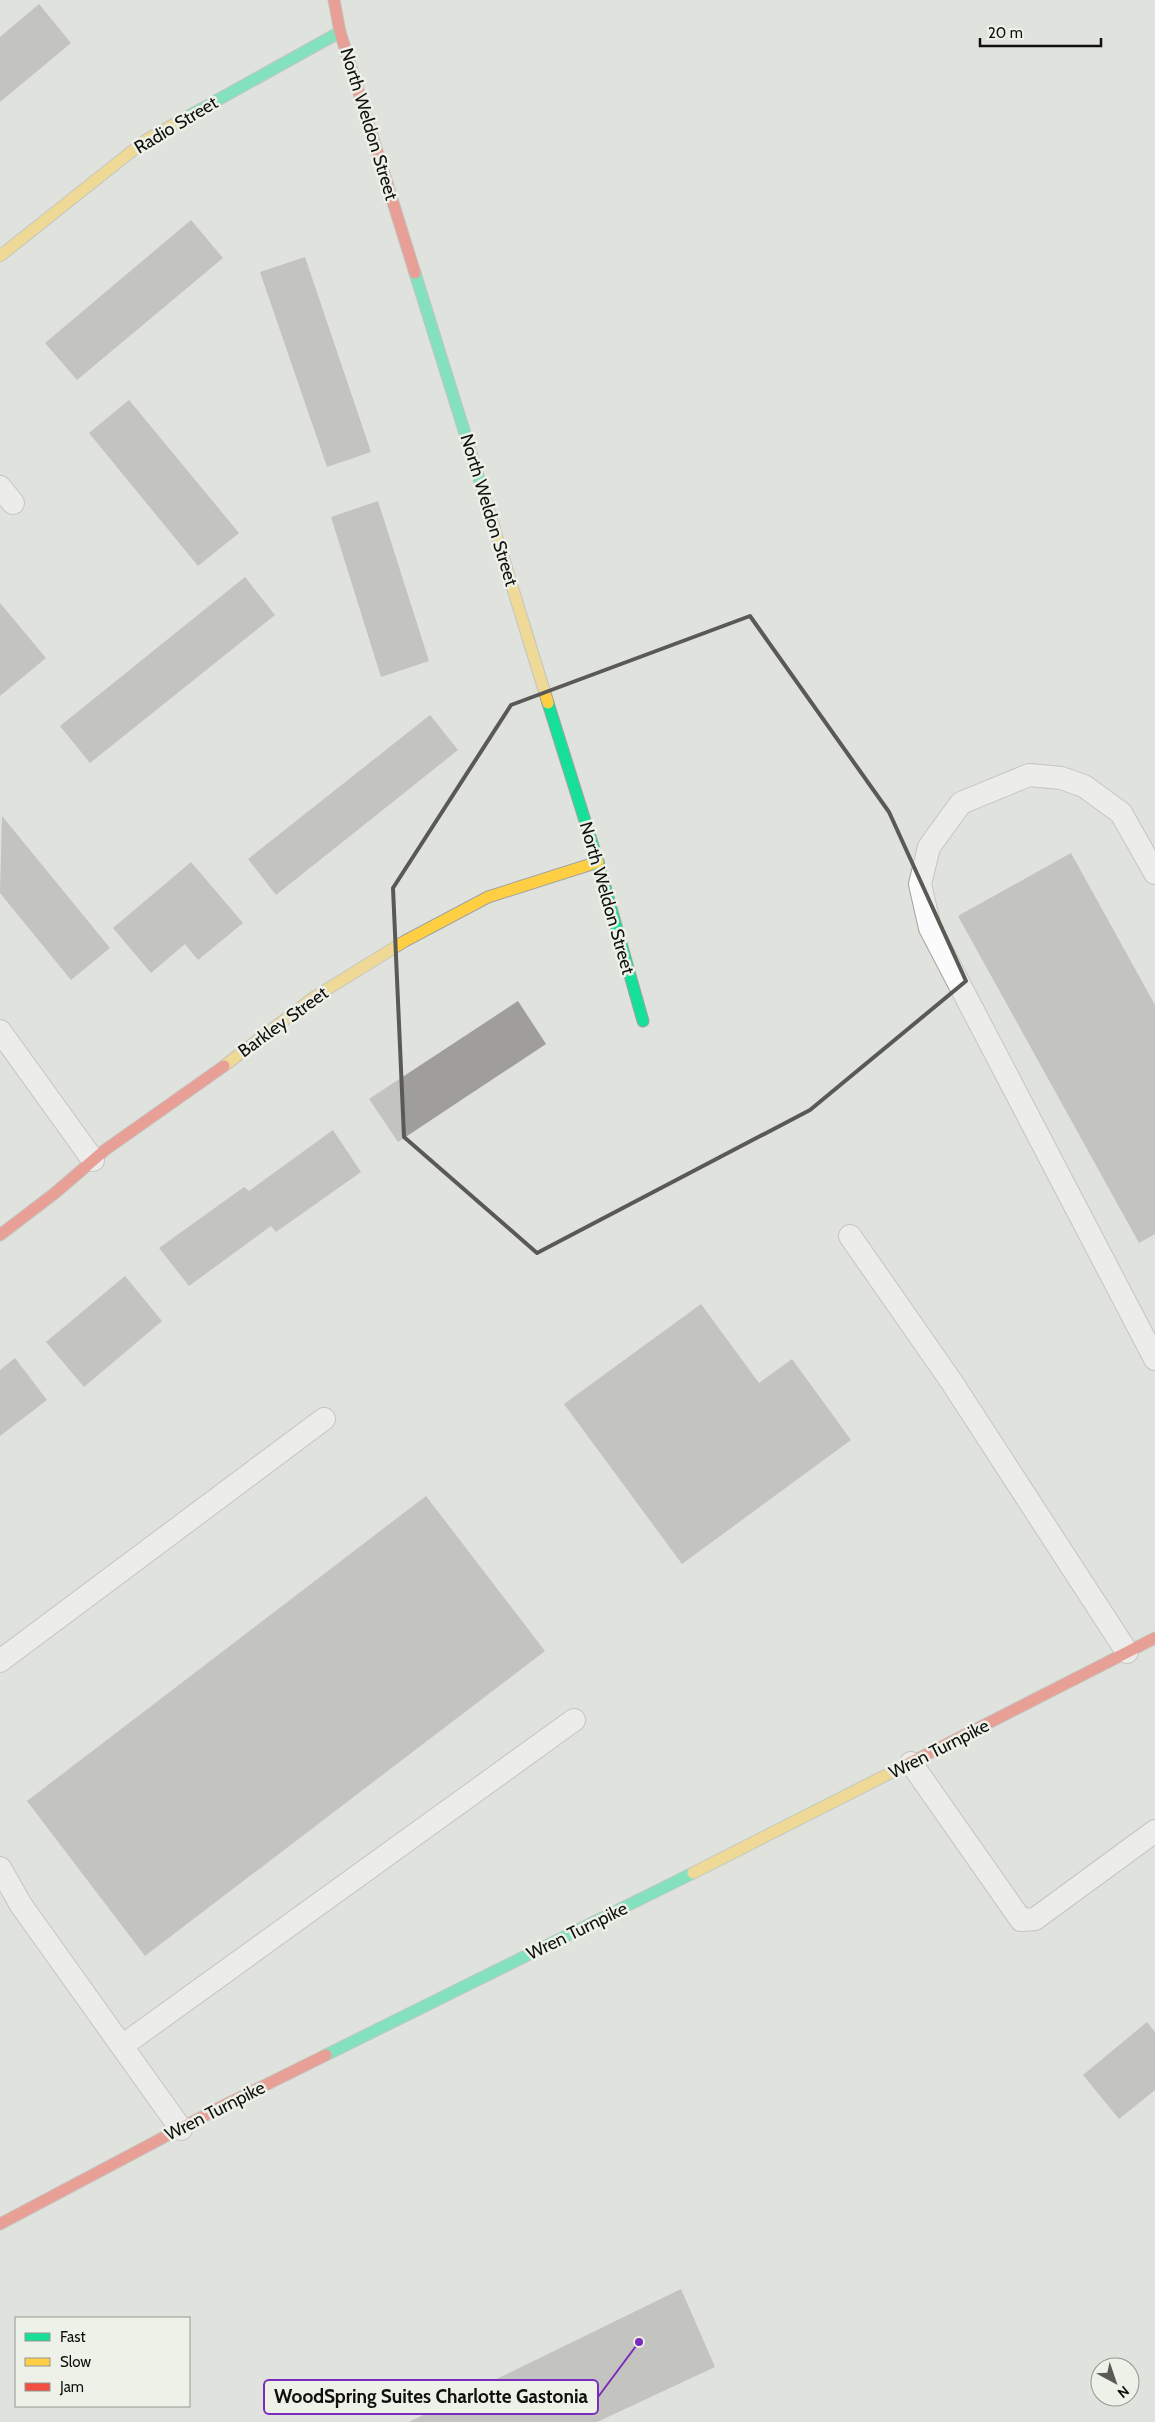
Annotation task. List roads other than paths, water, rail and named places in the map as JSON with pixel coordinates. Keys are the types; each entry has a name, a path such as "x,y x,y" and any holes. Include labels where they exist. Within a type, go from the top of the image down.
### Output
{"street":[{"name":"North Weldon Street","path":"334,0 340,32 598,862 644,1021"},
{"name":"Radio Street","path":"0,256 146,140 340,32"},
{"name":"Barkley Street","path":"0,1235 93,1160 215,1073 313,998 406,941 488,897 598,862"},
{"name":"Wren Turnpike","path":"0,2224 180,2129 911,1763 1155,1638"}],"lane":[{"path":"1155,873 1121,813 1084,786 1061,778 1029,775 961,803 929,846 920,884 930,928 1155,1359"},
{"path":"0,1031 93,1160"},
{"path":"850,1236 951,1381 1127,1652"},
{"path":"0,1661 324,1420"},
{"path":"122,2046 574,1720"},
{"path":"911,1763 1021,1920 1035,1919 1155,1831"},
{"path":"0,1868 21,1905 180,2129"}],"place":[{"name":"WoodSpring Suites Charlotte Gastonia","path":"639,2342"}]}
